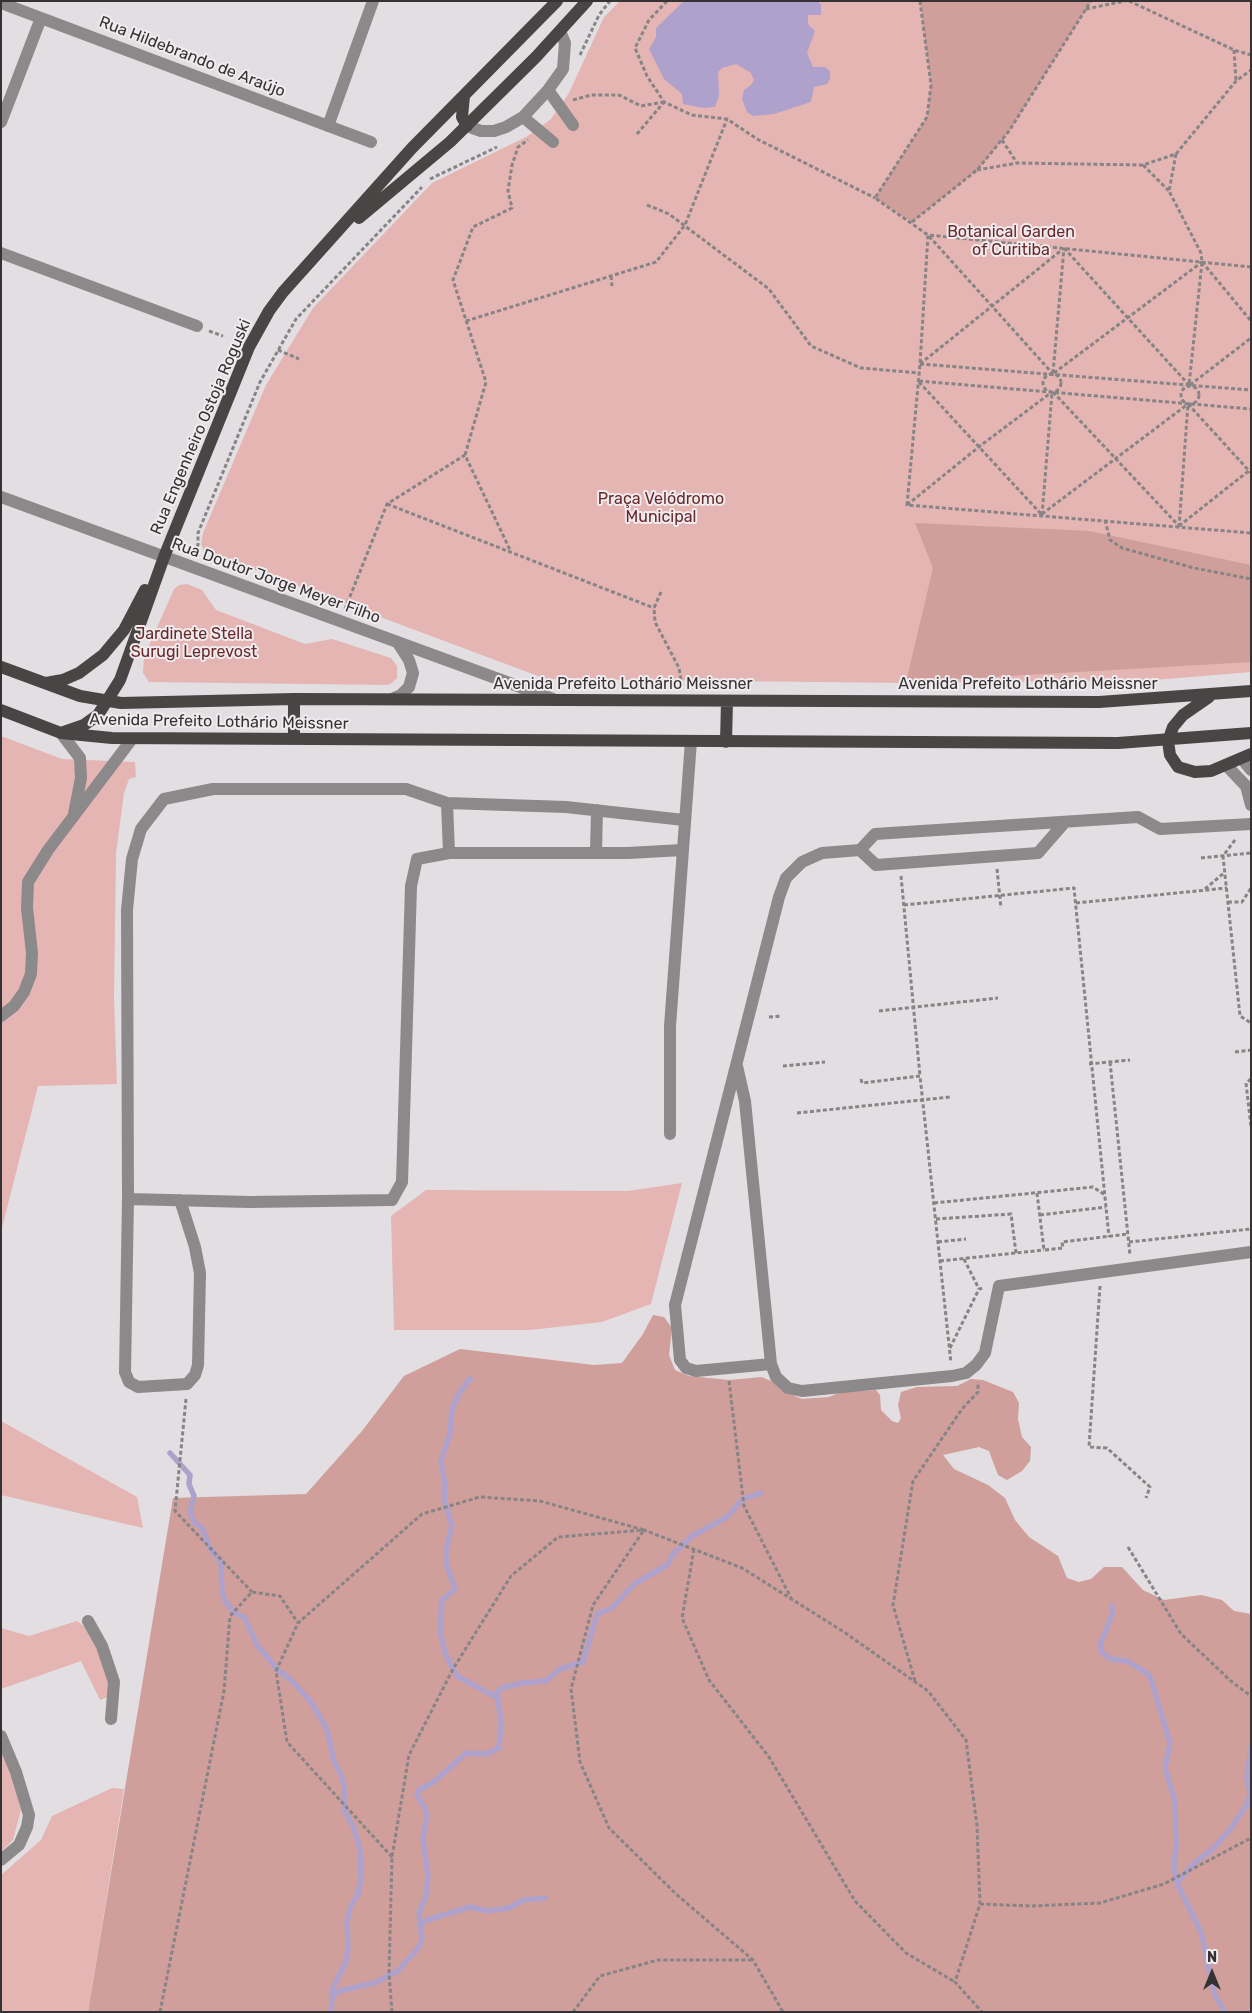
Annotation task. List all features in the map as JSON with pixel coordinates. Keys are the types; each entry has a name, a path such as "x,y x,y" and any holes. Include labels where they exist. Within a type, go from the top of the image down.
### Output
{"main road":[{"name":"Rua Engenheiro Ostoja Roguski","path":"61,733 84,724 98,715 108,702 120,680 164,557 258,330 283,292 412,148 558,1"},
{"name":"Rua Engenheiro Ostoja Roguski","path":"328,244 467,126 587,1"},
{"path":"538,22 546,22 560,31"},
{"path":"464,96 462,117 467,126"},
{"name":"Rua Engenheiro Ostoja Roguski","path":"46,683 80,674 104,655 124,630 164,557"},
{"name":"Avenida Prefeito Lothário Meissner","path":"1,667 80,696 108,702 294,699 1100,702 1251,691"},
{"path":"1211,695 1183,715 1173,727 1168,741 1170,755 1178,767 1195,772 1211,770 1246,757"},
{"path":"294,699 294,739"},
{"path":"726,742 727,700"},
{"name":"Avenida Prefeito Lothário Meissner","path":"1,710 61,733 93,738 132,739 1118,744 1251,734"}],"street":[{"path":"328,126 373,1"},
{"name":"Rua Hildebrando de Araújo","path":"1,3 371,142"},
{"path":"1,122 41,18"},
{"path":"467,126 494,131 506,127 522,117 548,90 563,69 565,43 560,31"},
{"path":"548,90 573,125"},
{"path":"522,117 553,142"},
{"path":"1,253 197,326"},
{"name":"Rua Doutor Jorge Meyer Filho","path":"1,497 554,700"},
{"path":"392,699 401,695 409,687 413,674 409,660 398,643"},
{"path":"61,733 80,758 81,778 73,819"},
{"path":"1,1016 14,1006 24,992 31,974 32,953 27,908 28,882 48,850 132,739"},
{"path":"670,1134 670,1026 691,741"},
{"path":"1246,757 1251,770"},
{"path":"1226,765 1246,786 1251,805"},
{"path":"180,1200 195,1247 200,1273 198,1365 195,1375 187,1384 138,1387 129,1382 125,1372 128,1199 127,910 132,859 141,829 164,799 213,789 406,789 448,803 597,810 684,820"},
{"path":"448,803 449,853"},
{"path":"596,852 597,810"},
{"path":"771,1364 696,1370 686,1368 680,1360 675,1305 779,897 786,878 802,862 822,853 860,850 875,834 1138,817 1160,828 1251,824"},
{"path":"860,850 876,865 1038,854 1065,822"},
{"path":"128,1199 250,1202 392,1200 402,1182 412,886 418,859 449,853 682,850"},
{"path":"737,1063 745,1101 771,1364 776,1377 788,1388 802,1391 966,1373 976,1365 985,1353 999,1286 1251,1252"},
{"path":"88,1621 102,1646 114,1682 111,1719"},
{"path":"1,1736 16,1772 29,1815 27,1827 19,1845 1,1860"}],"path":[{"path":"578,60 599,16 610,1"},
{"path":"667,1 648,20 636,48 648,76 664,102 692,115 727,119 757,139 875,198 912,222 928,235 1053,374 1059,376 1061,385 1058,390 1052,392 980,446 907,505"},
{"path":"875,198 926,117 931,85 920,1"},
{"path":"912,222 977,170 1002,140 1091,1"},
{"path":"1085,10 1127,1 1234,50 1251,55"},
{"path":"1234,50 1236,81"},
{"path":"1169,191 1176,154 1236,81 1251,70"},
{"path":"566,102 591,95 618,95 641,106 664,102"},
{"path":"637,134 664,102"},
{"path":"466,321 656,262 685,225 727,119"},
{"path":"511,552 465,455 486,382 454,280 473,227 512,208 508,191 512,165 518,147 531,138 530,134"},
{"path":"1002,140 1017,163"},
{"path":"198,545 198,533 201,524 260,382 296,319 429,180 503,144"},
{"path":"977,170 1017,163 1143,165 1176,154"},
{"path":"1143,165 1169,191 1201,253 1202,262 1189,385"},
{"path":"647,205 669,214 685,225 769,289 811,346 861,368 920,373"},
{"path":"928,235 1251,267"},
{"path":"907,505 920,373 928,235"},
{"path":"920,364 1064,248"},
{"path":"1042,514 1188,404 1194,403 1199,395 1195,387 1189,385 1064,248"},
{"path":"1053,374 1064,248"},
{"path":"1179,526 1052,392 1047,390 1043,382 1045,377 1053,374 1202,262"},
{"path":"1202,262 1251,321"},
{"path":"611,276 612,286"},
{"path":"1179,526 1250,471 1188,404 1183,401 1180,395 1182,390 1251,338"},
{"path":"278,350 299,359"},
{"path":"920,364 1251,390"},
{"path":"919,381 1251,409"},
{"path":"919,381 1042,514"},
{"path":"1042,514 1052,392"},
{"path":"1179,526 1188,404"},
{"path":"345,609 387,504 465,455"},
{"path":"387,504 654,608"},
{"path":"907,505 1042,514 1251,533"},
{"path":"1105,520 1110,540 1122,548 1194,568 1251,579"},
{"path":"660,592 654,608 654,622 679,668 682,687"},
{"path":"1239,835 1223,856 1240,1016 1251,1023"},
{"path":"1201,858 1251,853"},
{"path":"996,856 1001,908"},
{"path":"900,863 922,1100 952,1376"},
{"path":"1204,890 1225,871"},
{"path":"904,905 1074,888 1109,1236"},
{"path":"1076,903 1227,888"},
{"path":"1228,902 1242,902 1251,888"},
{"path":"879,1011 998,998"},
{"path":"769,1017 782,1016"},
{"path":"1235,1052 1251,1050"},
{"path":"1091,1064 1130,1060"},
{"path":"783,1066 825,1062"},
{"path":"1110,1062 1132,1268"},
{"path":"861,1079 862,1083 920,1076"},
{"path":"1251,1079 1246,1083 1251,1126"},
{"path":"797,1113 950,1097"},
{"path":"934,1203 1093,1187 1106,1195"},
{"path":"1037,1193 1044,1250"},
{"path":"1040,1215 1106,1207"},
{"path":"936,1219 1011,1214 1016,1253"},
{"path":"1129,1242 1251,1229"},
{"path":"940,1262 1063,1248 1062,1242 1128,1234"},
{"path":"938,1242 966,1239"},
{"path":"964,1259 979,1289"},
{"path":"1101,1272 1089,1447 1107,1448 1150,1487 1146,1498"},
{"path":"979,1289 999,1286"},
{"path":"950,1349 979,1289"},
{"path":"915,1682 893,1605 913,1481 962,1409 978,1392 976,1365"},
{"path":"729,1368 744,1506 791,1598"},
{"path":"187,1384 175,1511 252,1592 280,1596 298,1623"},
{"path":"392,1857 287,1742 276,1671 298,1623 422,1514 480,1497 540,1501 644,1530 742,1568 844,1632 928,1691 966,1740 977,1826 980,1904 955,1982"},
{"path":"392,2012 389,1974 392,1857 409,1755 458,1660 511,1576 558,1537 644,1530"},
{"path":"644,1530 594,1605 571,1689 580,1762 609,1828 676,1894 753,1960 783,2012"},
{"path":"1128,1547 1181,1634 1232,1682 1251,1696"},
{"path":"694,1549 682,1618 709,1680 769,1757 855,1900 906,1953 955,1982 982,2012"},
{"path":"160,2012 224,1691 230,1616 252,1592"},
{"path":"980,1904 1030,1906 1100,1903 1164,1884 1251,1838"},
{"path":"573,2012 600,1976 658,1960 753,1960"}],"green space":[{"name":"Botanical Garden of Curitiba","path":"620,1 1251,1 1251,672 1154,680 906,683 546,679 204,551 201,544 203,533 266,385 313,308 432,183 526,137 551,119 569,93 604,17"},
{"name":"Jardinete Stella Surugi Leprevost","path":"187,584 202,590 216,610 305,644 332,639 391,658 397,666 397,678 387,685 149,682 143,673 144,657 174,589 179,585"},
{"path":"1,736 62,759 135,762 136,777 129,779 124,793 116,854 114,998 117,1084 38,1086 1,1232"},
{"path":"682,1183 651,1304 602,1322 530,1330 394,1330 391,1216 426,1190 628,1191"},
{"path":"1,1421 137,1497 143,1528 1,1495"},
{"path":"77,1621 89,1630 99,1649 112,1695 100,1700 81,1661 1,1689 1,1628 29,1636"},
{"path":"1,1750 12,1775 21,1810 13,1840 1,1852"},
{"path":"112,1788 124,1789 88,2012 1,2012 1,1875 41,1840 52,1816"}],"shaded area":[{"path":"684,1 818,1 821,5 821,15 808,15 808,24 815,31 807,53 813,67 825,67 830,71 830,79 827,84 814,87 811,102 774,114 753,116 747,112 742,99 744,90 754,80 751,73 736,64 722,68 718,72 719,96 715,107 703,108 683,104 682,94 664,79 649,49 656,37 656,28"},
{"path":"920,1 1091,1 1009,131 977,170 912,222 875,198 927,117 931,85"},
{"path":"915,523 1089,531 1251,565 1251,662 906,682 933,568"},
{"path":"653,1315 664,1317 672,1328 669,1355 675,1370 689,1376 729,1380 762,1377 780,1385 790,1394 802,1399 829,1397 841,1392 876,1390 880,1395 881,1410 892,1421 898,1423 901,1418 898,1405 901,1392 917,1387 957,1386 971,1379 983,1380 1013,1392 1019,1403 1018,1419 1022,1437 1031,1447 1030,1461 1022,1471 1007,1480 998,1475 989,1451 979,1447 943,1455 954,1469 988,1485 1005,1498 1015,1520 1029,1537 1058,1556 1067,1578 1079,1582 1091,1579 1104,1567 1122,1567 1143,1590 1164,1600 1201,1595 1222,1600 1234,1611 1251,1614 1251,2012 88,2012 173,1498 306,1494 362,1431 404,1376 460,1349 594,1365 622,1363 643,1334"}],"waterway":[{"path":"470,1379 460,1392 452,1409 450,1433 441,1461 445,1484 444,1500 452,1526 446,1549 446,1563 455,1589 442,1600 440,1631 445,1653 457,1676 496,1697"},
{"path":"170,1453 190,1475 189,1484 194,1496 190,1512 195,1523 202,1528 209,1546 221,1563 222,1591 225,1601 234,1612 245,1618 257,1645 277,1669 291,1680 311,1702 327,1729 334,1762 344,1785 344,1810 354,1828 360,1850 361,1878 358,1894 350,1908 347,1922 348,1948 346,1962 333,1988 332,1997"},
{"path":"331,2012 332,1997 339,1991 374,1983 398,1971 419,1947 422,1939 419,1913 426,1896 428,1876 423,1838 427,1816 425,1808 417,1795 419,1790 435,1781 466,1753 486,1754 499,1748 501,1723 497,1692 502,1688 522,1683 546,1681 560,1669 583,1662 597,1614 612,1608 634,1584 667,1565 674,1553 692,1536 727,1517 743,1499 761,1493"},
{"path":"1112,1606 1112,1615 1100,1645 1102,1653 1111,1659 1127,1661 1148,1674 1151,1679 1170,1743 1165,1768 1175,1801 1176,1846 1174,1867 1177,1883 1201,1932 1215,1996 1225,2012"},
{"path":"1177,1883 1193,1864 1214,1848 1231,1828 1248,1803 1250,1794 1247,1777 1251,1746"},
{"path":"420,1925 427,1920 470,1907 488,1911 509,1908 524,1900 545,1898"}],"park label":[{"name":"Praça Velódromo Municipal","path":"661,508"}]}
